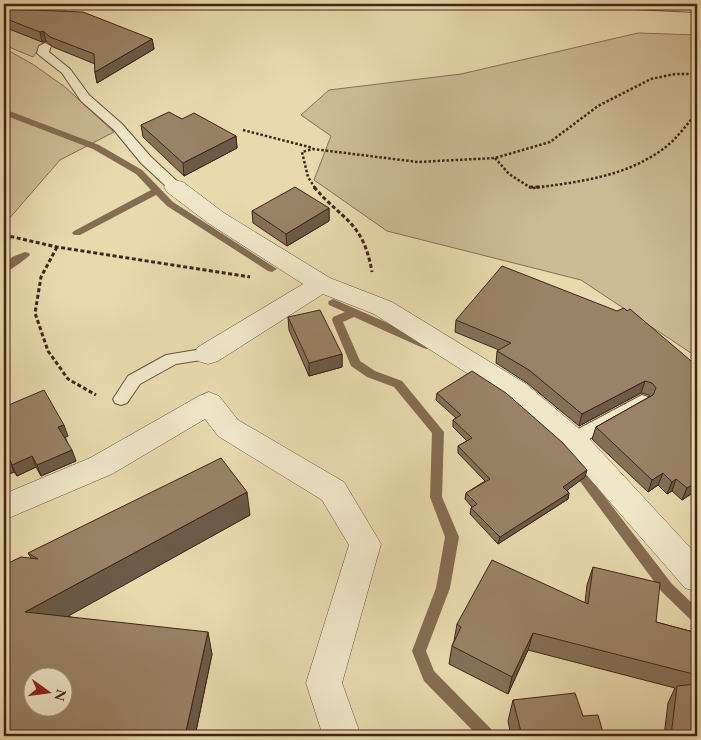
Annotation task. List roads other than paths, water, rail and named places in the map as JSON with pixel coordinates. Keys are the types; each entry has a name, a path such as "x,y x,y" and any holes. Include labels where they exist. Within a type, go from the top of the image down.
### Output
{"street":[{"path":"175,187 216,218 320,284 383,308 516,391 573,440 697,578"},
{"path":"208,354 320,284"},
{"path":"4,508 101,466 209,403 228,428 333,491 365,544 324,683 342,736"}],"lane":[{"path":"590,4 697,9"},
{"path":"45,46 43,52 66,71 85,98 118,127 146,160 175,187"},
{"path":"121,399 134,380 172,359 208,354"},
{"path":"573,440 642,400"}],"waterway":[{"path":"4,112 96,147 139,172 170,204 272,269"},
{"path":"77,233 157,191"},
{"path":"4,270 16,259 25,255"},
{"path":"333,303 427,345"},
{"path":"353,313 337,320 355,363 371,374 398,384 438,432 436,497 452,537 443,588 419,651 429,676 488,736"},
{"path":"574,465 667,588 697,617"}]}
